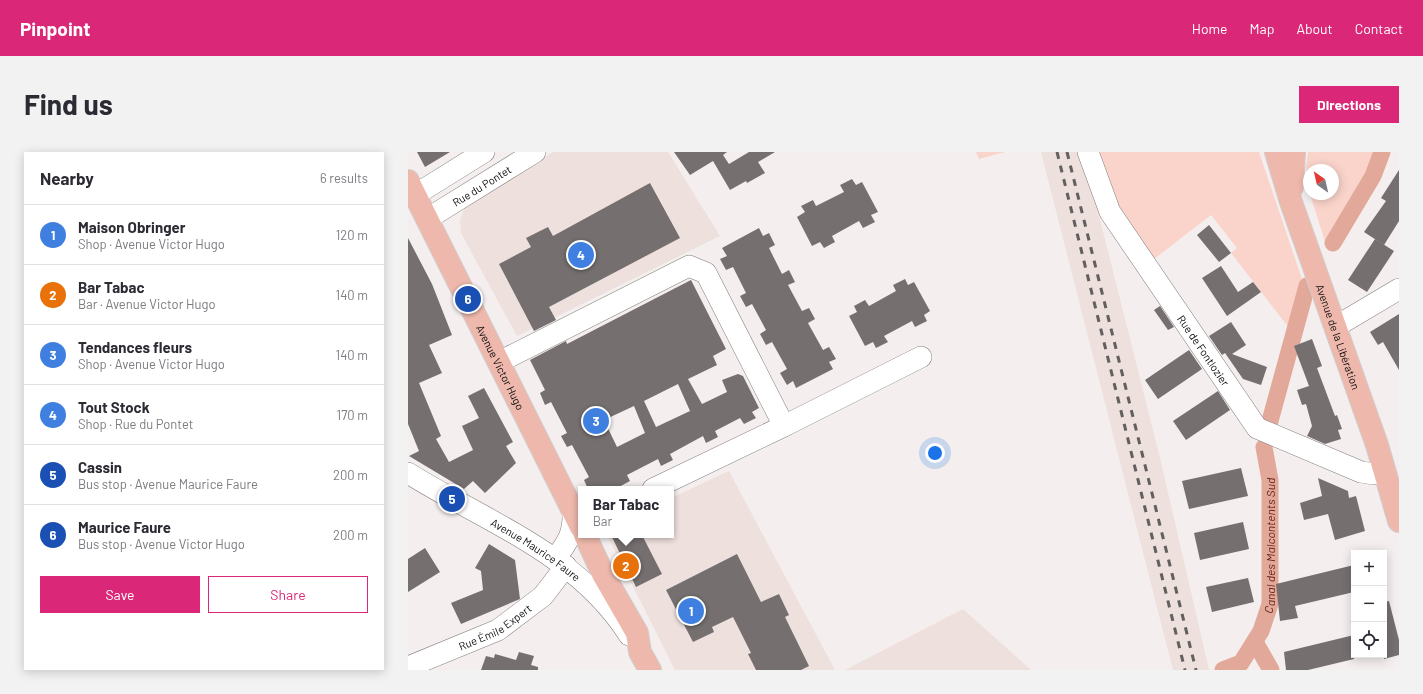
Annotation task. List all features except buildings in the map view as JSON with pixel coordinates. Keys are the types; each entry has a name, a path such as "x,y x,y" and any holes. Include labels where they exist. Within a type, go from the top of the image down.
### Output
{"main road":[{"name":"Avenue de la Libération","path":"1276,152 1291,202 1385,472 1398,515"},
{"path":"1291,202 1294,152"},
{"name":"Avenue Victor Hugo","path":"412,188 577,519"},
{"path":"586,538 603,574 636,633 645,661"}],"street":[{"path":"412,188 484,152"},
{"name":"Rue du Pontet","path":"427,219 535,152"},
{"name":"Rue de Fontlozier","path":"1088,152 1110,212 1257,428 1361,472 1374,474 1385,472"},
{"path":"499,362 688,266 706,273 784,426"},
{"path":"1335,327 1399,290"},
{"path":"659,486 784,426 921,357"},
{"name":"Avenue Maurice Faure","path":"408,473 528,541 560,562 582,580 614,614 645,661"},
{"name":"Avenue Victor Hugo","path":"560,562 569,541 574,523 577,519"},
{"name":"Rue Émile Expert","path":"408,667 498,630 543,596 560,562"}],"shaded area":[{"path":"553,152 668,152 720,236 517,336 461,233 460,220 465,207"},
{"path":"976,152 1005,152 979,159"},
{"path":"1041,152 1083,152 1160,458 1209,670 1173,670"},
{"path":"1097,152 1259,152 1302,279 1304,277 1305,283 1289,328 1231,253 1237,248 1211,215 1149,263 1122,223"},
{"path":"1308,152 1381,152 1373,176 1328,251 1312,200 1339,200 1339,164 1306,164"},
{"path":"729,471 835,670 675,670 609,538 674,538 674,497"},
{"path":"963,609 1031,670 845,670"}],"waterway":[{"name":"Canal des Malcontents Sud","path":"1333,243 1373,176 1382,152"},
{"name":"Canal des Malcontents Sud","path":"1270,421 1307,286"},
{"name":"Canal des Malcontents Sud","path":"1223,670 1241,663 1261,631 1270,604 1270,480 1264,447"},
{"name":"Canal des Malcontents Sud","path":"1255,642 1271,670"}],"railway":[{"path":"1057,152 1185,670"},
{"path":"1067,152 1196,670"}],"place":[{"name":"Tout Stock","path":"581,255"},
{"name":"Maurice Faure","path":"468,299"},
{"name":"Tendances fleurs","path":"596,421"},
{"name":"Cassin","path":"452,499"},
{"name":"Bar Tabac","path":"626,566"},
{"name":"Maison Obringer","path":"691,611"}]}
